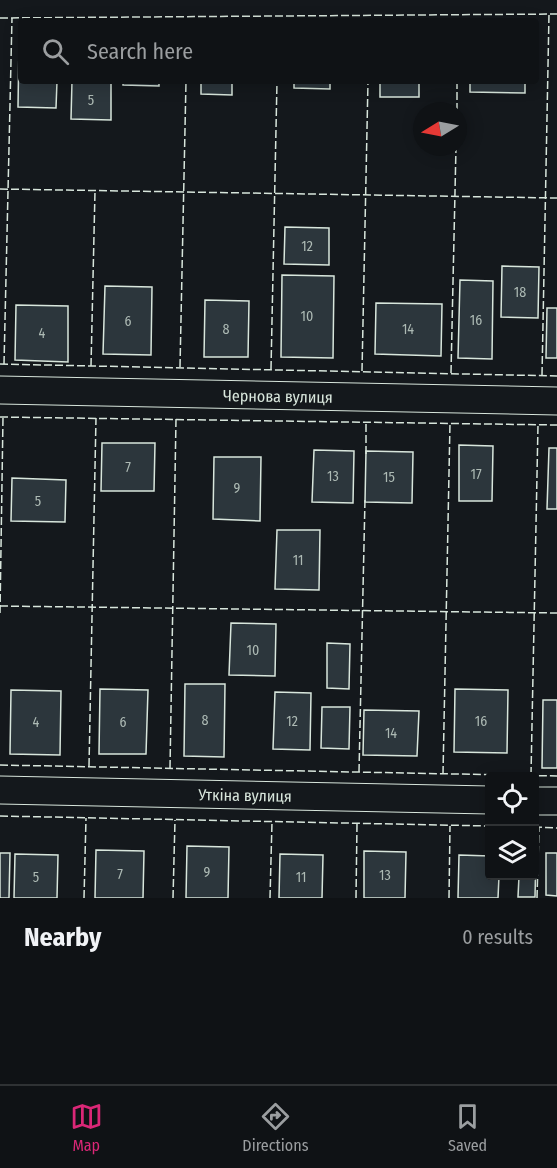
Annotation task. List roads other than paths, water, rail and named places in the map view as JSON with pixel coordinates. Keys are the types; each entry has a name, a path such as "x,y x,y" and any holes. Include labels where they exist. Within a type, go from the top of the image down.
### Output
{"street":[{"name":"Чернова вулиця","path":"0,390 557,401"},
{"name":"Уткіна вулиця","path":"0,790 485,800"},
{"path":"539,801 557,801"}]}
